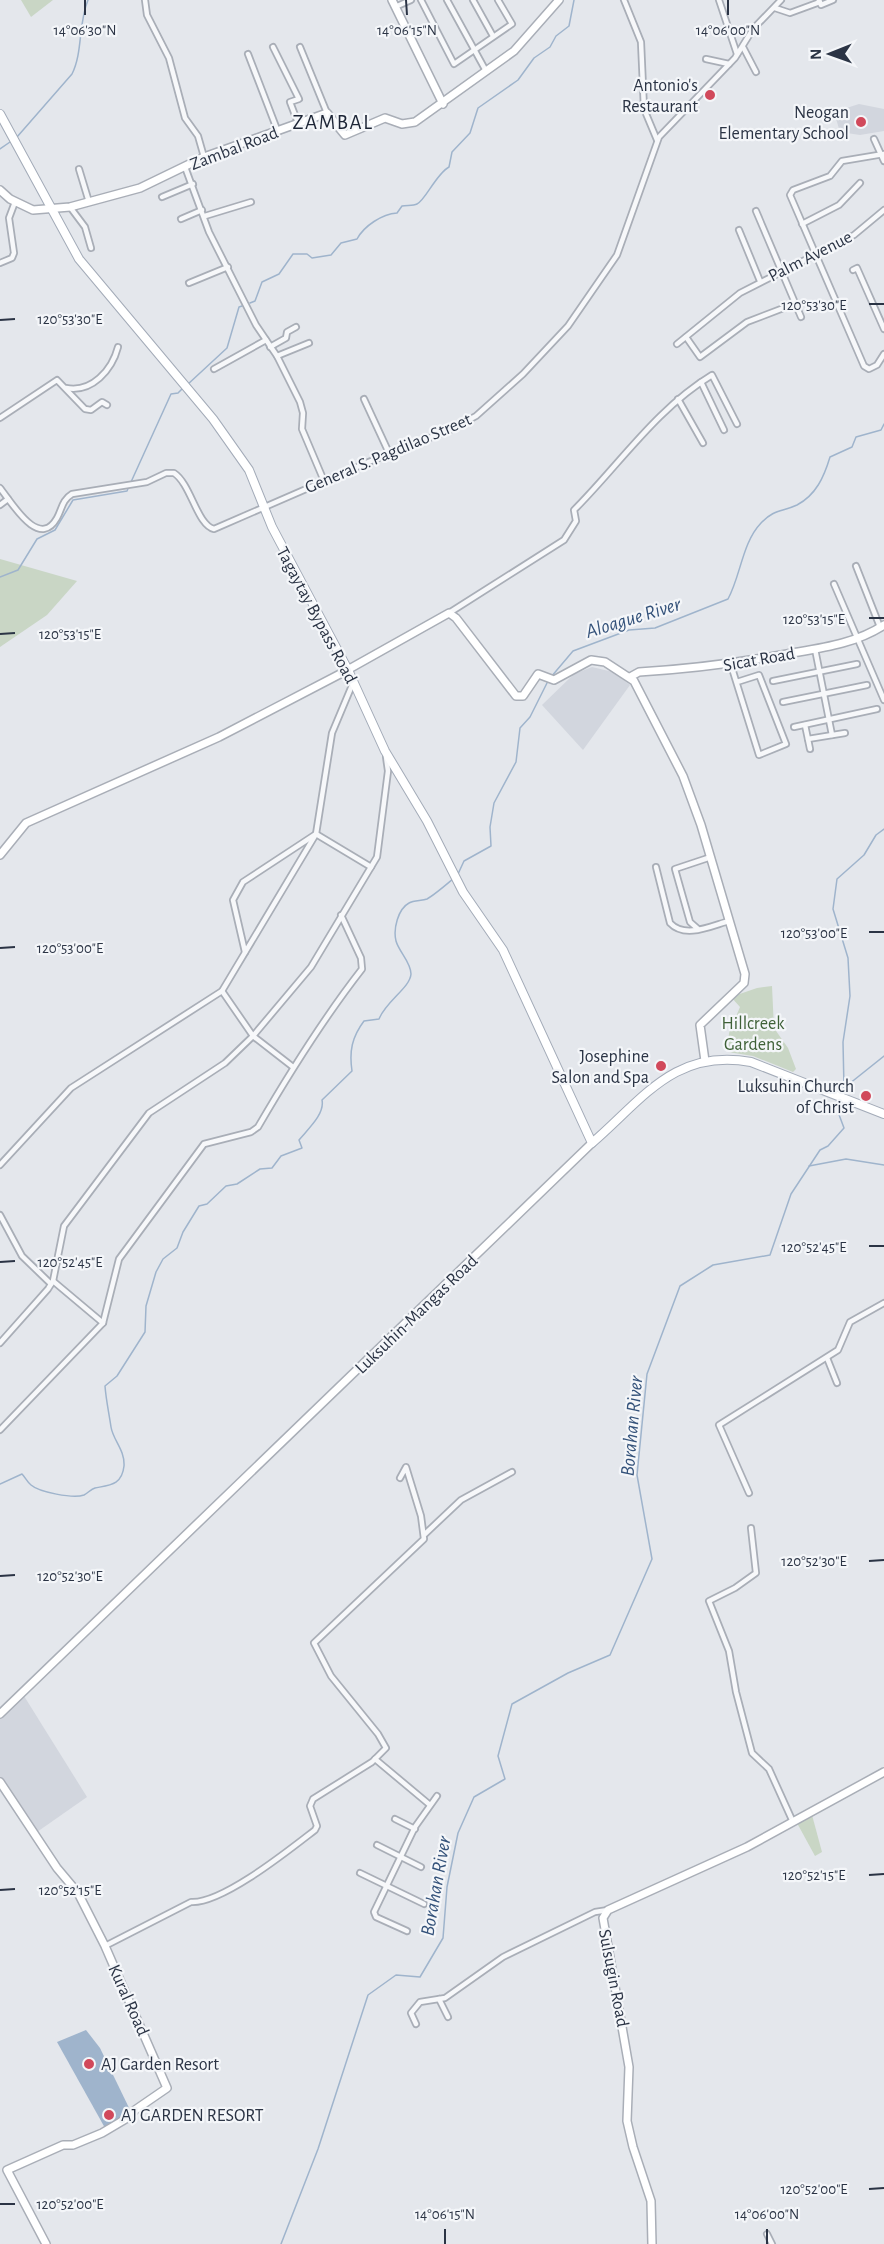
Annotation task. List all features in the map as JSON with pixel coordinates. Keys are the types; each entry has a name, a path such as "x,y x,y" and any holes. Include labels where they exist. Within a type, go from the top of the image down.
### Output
{"main road":[{"name":"Tagaytay Bypass Road","path":"0,114 79,259 224,433 243,461 275,535 348,670 385,751 427,821 463,892 503,950 592,1143"},
{"name":"Luksuhin-Mangas Road","path":"592,1143 656,1085 675,1072 705,1060 735,1059 751,1062 884,1114"}],"street":[{"path":"145,0 147,15 169,58 185,118 198,136 204,157"},
{"path":"411,0 393,3 443,104"},
{"path":"421,0 454,64 512,24 498,0"},
{"path":"447,0 486,71"},
{"path":"473,0 493,36"},
{"path":"300,47 327,113 345,135 385,118 402,124 415,122 443,104 520,46 559,0"},
{"path":"624,0 641,42 644,110 657,140"},
{"path":"719,0 737,54"},
{"name":"General S. Pagdilao Street","path":"0,488 32,527 41,529 53,523 68,496 135,484 174,473 180,477 210,529 239,519 263,506 452,429 476,416 523,374 566,329 622,246 657,140 729,64 753,29 781,0"},
{"path":"775,8 790,13 819,1 821,5 833,0"},
{"path":"273,47 299,99 290,102 298,124"},
{"path":"742,47 756,72"},
{"path":"248,54 278,132"},
{"path":"706,59 729,64"},
{"name":"Zambal Road","path":"0,190 15,202 36,210 70,207 140,188 204,157 327,113"},
{"path":"874,139 883,156 847,159 842,161 830,176 790,193 864,366 869,369 875,366 884,354"},
{"path":"185,167 208,229 302,405 302,429 324,481"},
{"path":"79,169 90,202"},
{"path":"802,224 838,205 860,183"},
{"path":"162,196 193,184"},
{"path":"0,263 12,258 14,253 9,218 15,202"},
{"path":"205,216 251,202"},
{"path":"70,207 85,226 91,248"},
{"path":"181,219 202,210"},
{"name":"Palm Avenue","path":"677,344 734,297 760,281 854,235 884,210"},
{"path":"756,211 801,317"},
{"path":"739,230 760,281"},
{"path":"189,283 228,267"},
{"path":"853,270 857,268 884,329"},
{"path":"686,336 700,357 747,322 794,304"},
{"path":"270,347 286,338 287,332 296,327"},
{"path":"214,369 266,340"},
{"path":"277,357 309,342"},
{"path":"66,388 77,390 96,381 114,362 118,347"},
{"path":"0,855 26,823 219,737 348,670 449,613 564,540 576,521 574,510 678,399 712,375 737,424"},
{"path":"0,418 55,380 59,380 88,410 102,402 107,405"},
{"path":"700,382 724,430"},
{"path":"364,399 390,453"},
{"path":"678,399 703,443"},
{"path":"0,505 9,499"},
{"path":"856,566 882,626"},
{"path":"834,584 884,700"},
{"path":"449,613 456,618 516,696 524,696 535,676 541,673 554,680 591,660 606,662 630,677 677,762 711,856 746,979 702,1022 700,1032 705,1060"},
{"name":"Sicat Road","path":"630,677 639,672 731,665 815,649 857,639 882,626"},
{"path":"815,649 832,735"},
{"path":"773,681 857,664"},
{"path":"731,665 759,755 786,744 759,675 737,682"},
{"path":"0,1165 71,1088 222,991 316,834 332,734 354,682"},
{"path":"783,702 867,685"},
{"path":"794,727 877,709"},
{"path":"805,724 810,749"},
{"path":"808,739 845,733"},
{"path":"0,1343 52,1283 64,1226 149,1113 225,1063 253,1036 311,968 371,867 379,848 388,771 385,751"},
{"path":"316,834 371,867"},
{"path":"245,952 234,896 243,882 316,834"},
{"path":"698,929 690,922 675,869 711,856"},
{"path":"656,867 670,924 679,931 729,921"},
{"path":"0,1430 103,1323 117,1263 204,1144 251,1132 258,1127 293,1067 363,965 341,915"},
{"path":"222,991 253,1036 293,1067"},
{"name":"Luksuhin-Mangas Road","path":"0,1714 592,1143"},
{"path":"0,1215 22,1256 103,1323"},
{"path":"749,1493 719,1425 827,1358 842,1345 850,1322 884,1303"},
{"path":"827,1358 837,1383"},
{"path":"400,1478 406,1467 425,1534"},
{"path":"105,1946 191,1902 203,1902 251,1877 315,1830 317,1826 310,1806 313,1799 375,1759 386,1748 386,1744 331,1676 314,1643 424,1539 425,1534 461,1500 512,1472"},
{"path":"751,1528 756,1573 735,1588 709,1601 729,1651 736,1692 752,1753 769,1769 793,1822"},
{"path":"375,1759 430,1805"},
{"name":"Sulsugin Road","path":"652,2244 651,2201 627,2121 629,2067 617,1990 603,1929 603,1918 608,1910 747,1847 884,1772"},
{"name":"Kural Road","path":"0,1782 51,1860 72,1883 105,1946 167,2088 135,2110 129,2117 102,2133 73,2145 63,2145 4,2172 46,2244"},
{"path":"407,1931 374,1915 415,1829 437,1796"},
{"path":"395,1819 415,1829"},
{"path":"377,1845 421,1867"},
{"path":"360,1874 424,1904"},
{"path":"416,2024 411,2013 420,2002 445,1998 503,1957 595,1912 608,1910"},
{"path":"439,1999 448,2017"},
{"path":"766,2234 772,2244"}],"shaded area":[{"name":"Neogan Elementary School","path":"859,104 884,109 884,131 860,135 840,132 834,112"},
{"path":"592,667 613,672 630,685 583,750 542,705 574,674"},
{"path":"24,1696 87,1797 37,1832 0,1777 0,1718"}],"green space":[{"path":"21,0 53,0 31,17"},
{"path":"0,559 77,581 47,615 0,647"},
{"name":"Hillcreek Gardens","path":"772,986 774,1028 788,1048 796,1069 793,1072 753,1056 728,1052 729,1033 740,1007 731,997 757,988"},
{"path":"812,1815 822,1852 815,1856 797,1823"}],"water":[{"name":"AJ Garden Resort","path":"86,2030 100,2048 132,2114 105,2128 57,2042"}],"waterway":[{"path":"17,137 72,74 78,57 88,0"},
{"path":"250,303 255,301 262,282 279,274 293,254 307,254 312,258 331,255 341,243 357,239 374,222 397,213 402,206 415,205 420,202 444,170 449,167 452,152 470,133 478,108 518,80 534,58 550,47 556,36 569,26 574,0"},
{"path":"0,149 10,142"},
{"path":"187,385 227,348 239,307 242,306"},
{"path":"131,482 171,394 178,393 183,388"},
{"name":"Aloague River","path":"551,677 573,651 629,630 655,628 728,599 750,540 761,523 774,513 804,501 818,485 830,457 852,447 856,437 881,430 884,424"},
{"path":"0,577 18,570 37,539 55,530 73,500 127,491 129,486"},
{"name":"Aloague River","path":"458,874 464,861 491,846 490,827 494,803 516,762 520,728 530,717 548,681"},
{"name":"Borahan River","path":"844,1088 843,1042 850,996 848,958 833,909 837,879 864,855 876,835 884,829"},
{"name":"Aloague River","path":"0,1484 22,1474 35,1488 79,1496 114,1483 121,1477 124,1460 112,1432 105,1386 117,1376 145,1332 146,1306 156,1272 163,1259 177,1248 183,1232 199,1206 207,1204 226,1186 237,1184 260,1169 272,1168 281,1156 302,1148 299,1140 321,1111 322,1100 352,1071 352,1044 360,1027 364,1021 379,1019 382,1012 410,979 409,965 395,936 397,920 402,910 411,902 430,897 453,879"},
{"name":"Borahan River","path":"842,1096 844,1088 884,1056"},
{"name":"Borahan River","path":"281,2244 318,2149 368,1995 396,1975 420,1977 443,1938 447,1887 458,1833 474,1797 505,1779 498,1756 512,1704 568,1673 610,1655 652,1559 637,1475 647,1374 680,1286 713,1265 770,1255 791,1194 820,1150 828,1146 844,1128 838,1112 841,1100"},
{"path":"809,1166 846,1159 884,1165"}],"place":[{"name":"Antonio's Restaurant","path":"710,95"},
{"name":"Neogan Elementary School","path":"861,122"},
{"name":"Josephine Salon and Spa","path":"661,1066"},
{"name":"Luksuhin Church of Christ","path":"866,1096"},
{"name":"AJ Garden Resort","path":"89,2064"},
{"name":"AJ GARDEN RESORT","path":"109,2115"}],"district":[{"name":"ZAMBAL","path":"333,122"}]}
